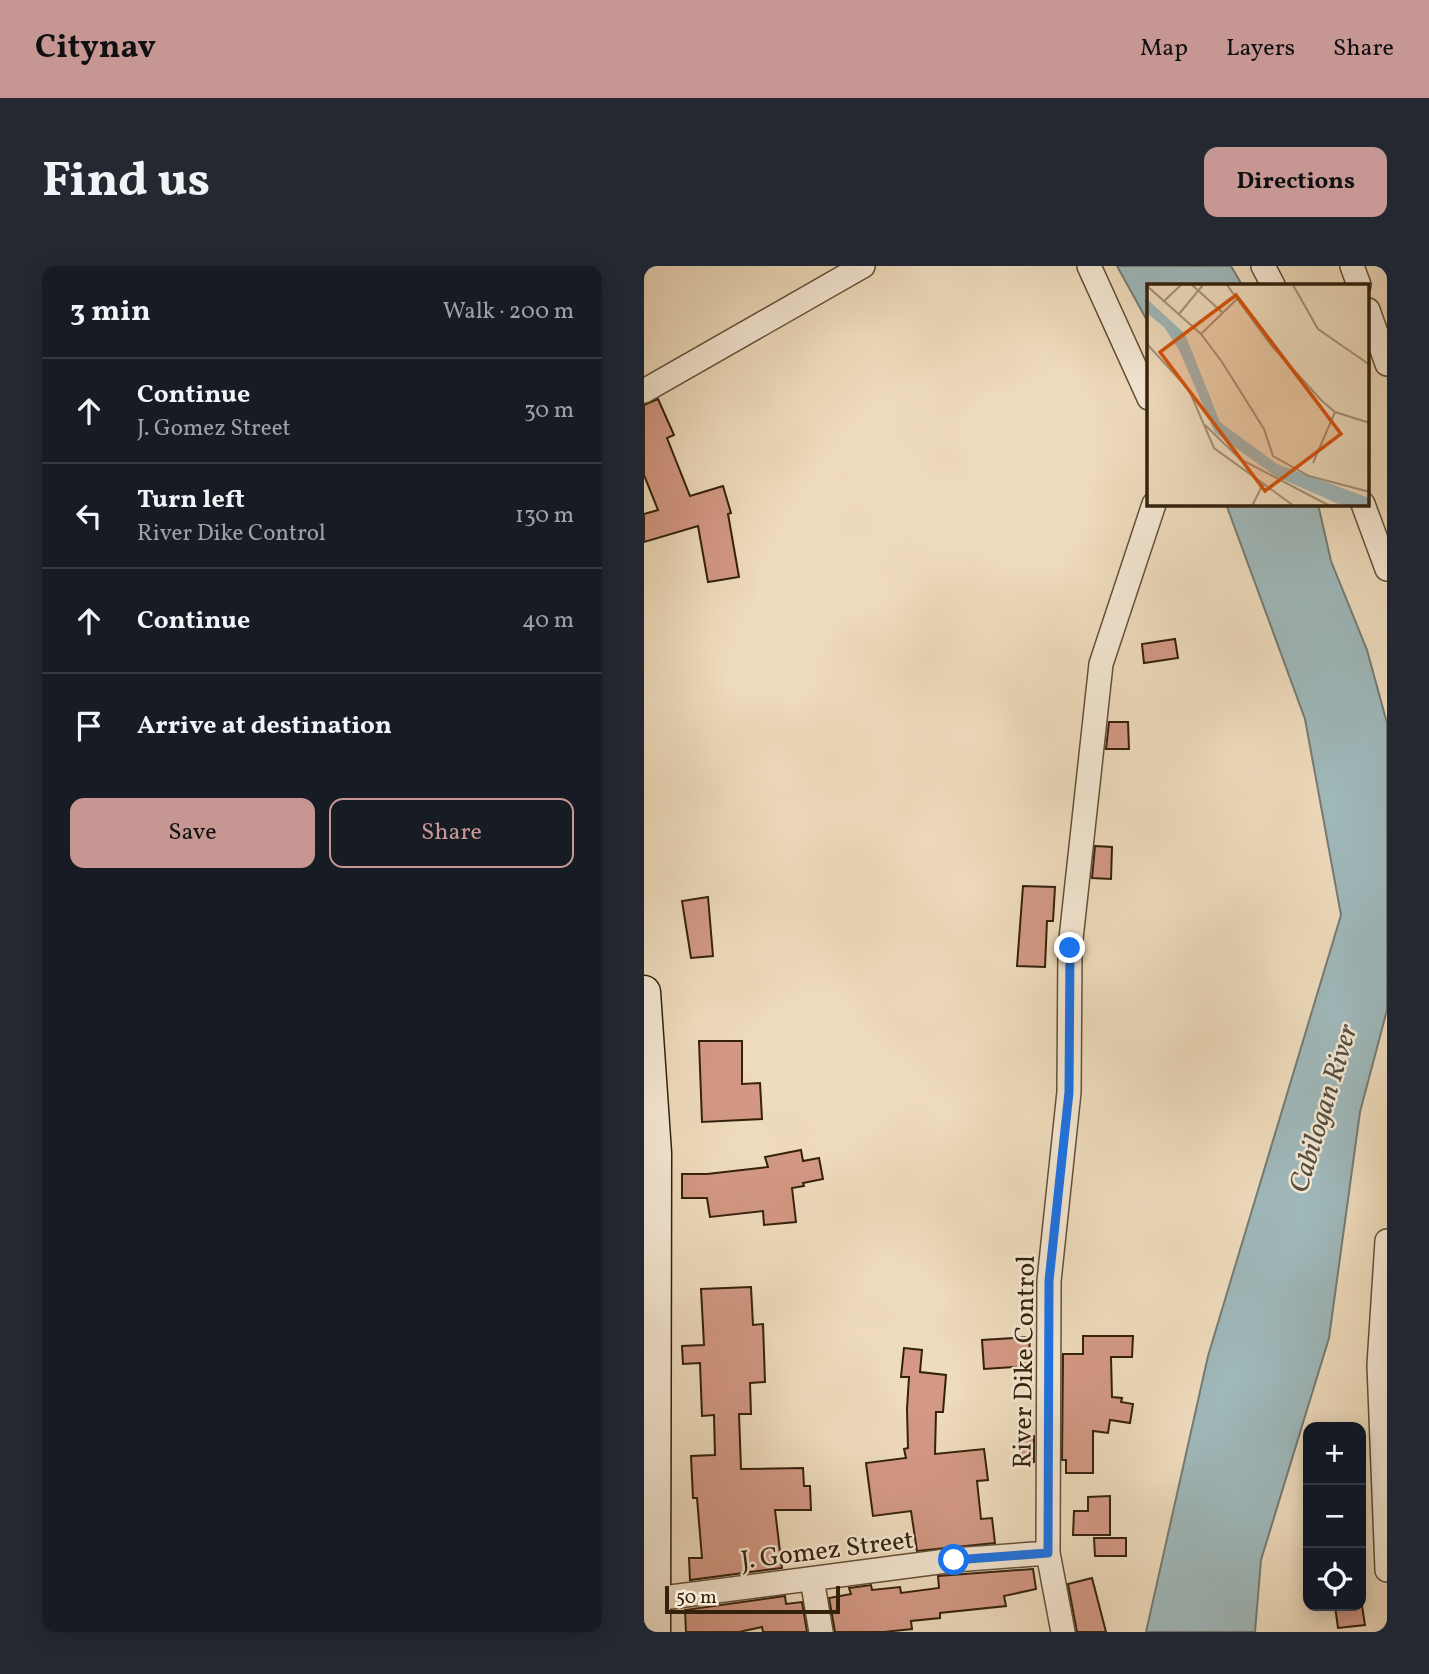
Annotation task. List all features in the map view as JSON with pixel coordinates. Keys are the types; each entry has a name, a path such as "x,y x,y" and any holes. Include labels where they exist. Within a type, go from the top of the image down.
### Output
{"main road":[{"path":"644,992 656,1153 654,1632"}],"street":[{"path":"644,390 863,266"},
{"path":"1089,266 1147,394"},
{"path":"1263,266 1272,284"},
{"path":"1352,266 1359,284"},
{"path":"1375,314 1387,364"},
{"name":"River Dike Control","path":"1063,1632 1048,1553 1049,1281 1069,1092 1070,948 1101,664 1153,506"},
{"path":"1364,506 1387,569"},
{"path":"1387,1241 1379,1365 1387,1570"},
{"name":"J. Gomez Street","path":"655,1599 954,1560 1048,1553"},
{"path":"812,1579 821,1632"}],"water":[{"path":"1117,266 1231,266 1241,284 1147,284 1147,320"},
{"name":"Cabilogan River","path":"1227,506 1318,506 1331,561 1367,650 1387,723 1387,1010 1360,1112 1329,1338 1261,1560 1255,1632 1146,1632 1208,1356 1341,915 1305,719"}],"building":[{"path":"658,399 674,435 667,438 690,496 723,486 731,513 728,514 739,577 708,582 698,526 644,542 644,514 658,510 644,475 644,405"},
{"path":"1175,639 1178,658 1144,663 1142,644"},
{"path":"1109,722 1128,722 1129,749 1106,749"},
{"path":"1095,846 1112,847 1111,879 1092,878"},
{"path":"1023,886 1055,887 1053,921 1047,921 1045,967 1017,966"},
{"path":"708,897 713,956 691,958 682,901"},
{"path":"699,1041 742,1041 742,1084 760,1083 762,1119 702,1122"},
{"path":"801,1150 803,1161 819,1158 823,1179 792,1188 796,1222 764,1225 763,1211 710,1217 707,1198 682,1198 682,1174 768,1167 765,1157"},
{"path":"751,1287 753,1325 763,1324 765,1382 750,1383 751,1414 739,1414 741,1469 803,1468 804,1486 810,1486 811,1510 775,1510 782,1568 690,1580 689,1558 702,1558 697,1498 693,1498 691,1456 715,1455 714,1415 702,1416 700,1363 683,1364 682,1346 704,1345 701,1289"},
{"path":"1083,1336 1133,1336 1132,1357 1111,1357 1112,1397 1122,1398 1121,1402 1133,1404 1130,1423 1110,1420 1108,1433 1093,1431 1093,1473 1066,1473 1066,1460 1062,1460 1063,1354 1083,1354"},
{"path":"1029,1337 1031,1366 984,1369 982,1340"},
{"path":"904,1348 922,1350 920,1372 946,1375 943,1412 936,1412 935,1454 984,1449 988,1480 977,1481 981,1519 992,1518 995,1543 917,1551 911,1511 873,1516 866,1463 906,1458 904,1449 908,1448 909,1377 901,1377"},
{"path":"1034,1436 1034,1462 1020,1463 1018,1437"},
{"path":"1110,1496 1110,1535 1073,1535 1074,1511 1088,1511 1088,1497"},
{"path":"1094,1538 1126,1538 1126,1556 1095,1556"},
{"path":"1033,1569 1036,1589 1004,1596 1006,1606 940,1613 940,1618 911,1621 912,1629 835,1632 829,1598 851,1594 849,1588 871,1585 872,1590 900,1587 901,1593 939,1588 938,1576"},
{"path":"1092,1578 1106,1632 1077,1632 1068,1584"},
{"path":"785,1596 786,1604 802,1602 807,1632 763,1632 762,1627 739,1632 686,1632 685,1610"},
{"path":"1336,1611 1363,1611 1365,1625 1338,1628"}],"route":[{"path":"954,1560 1048,1553 1049,1281 1069,1092 1070,948"}]}
